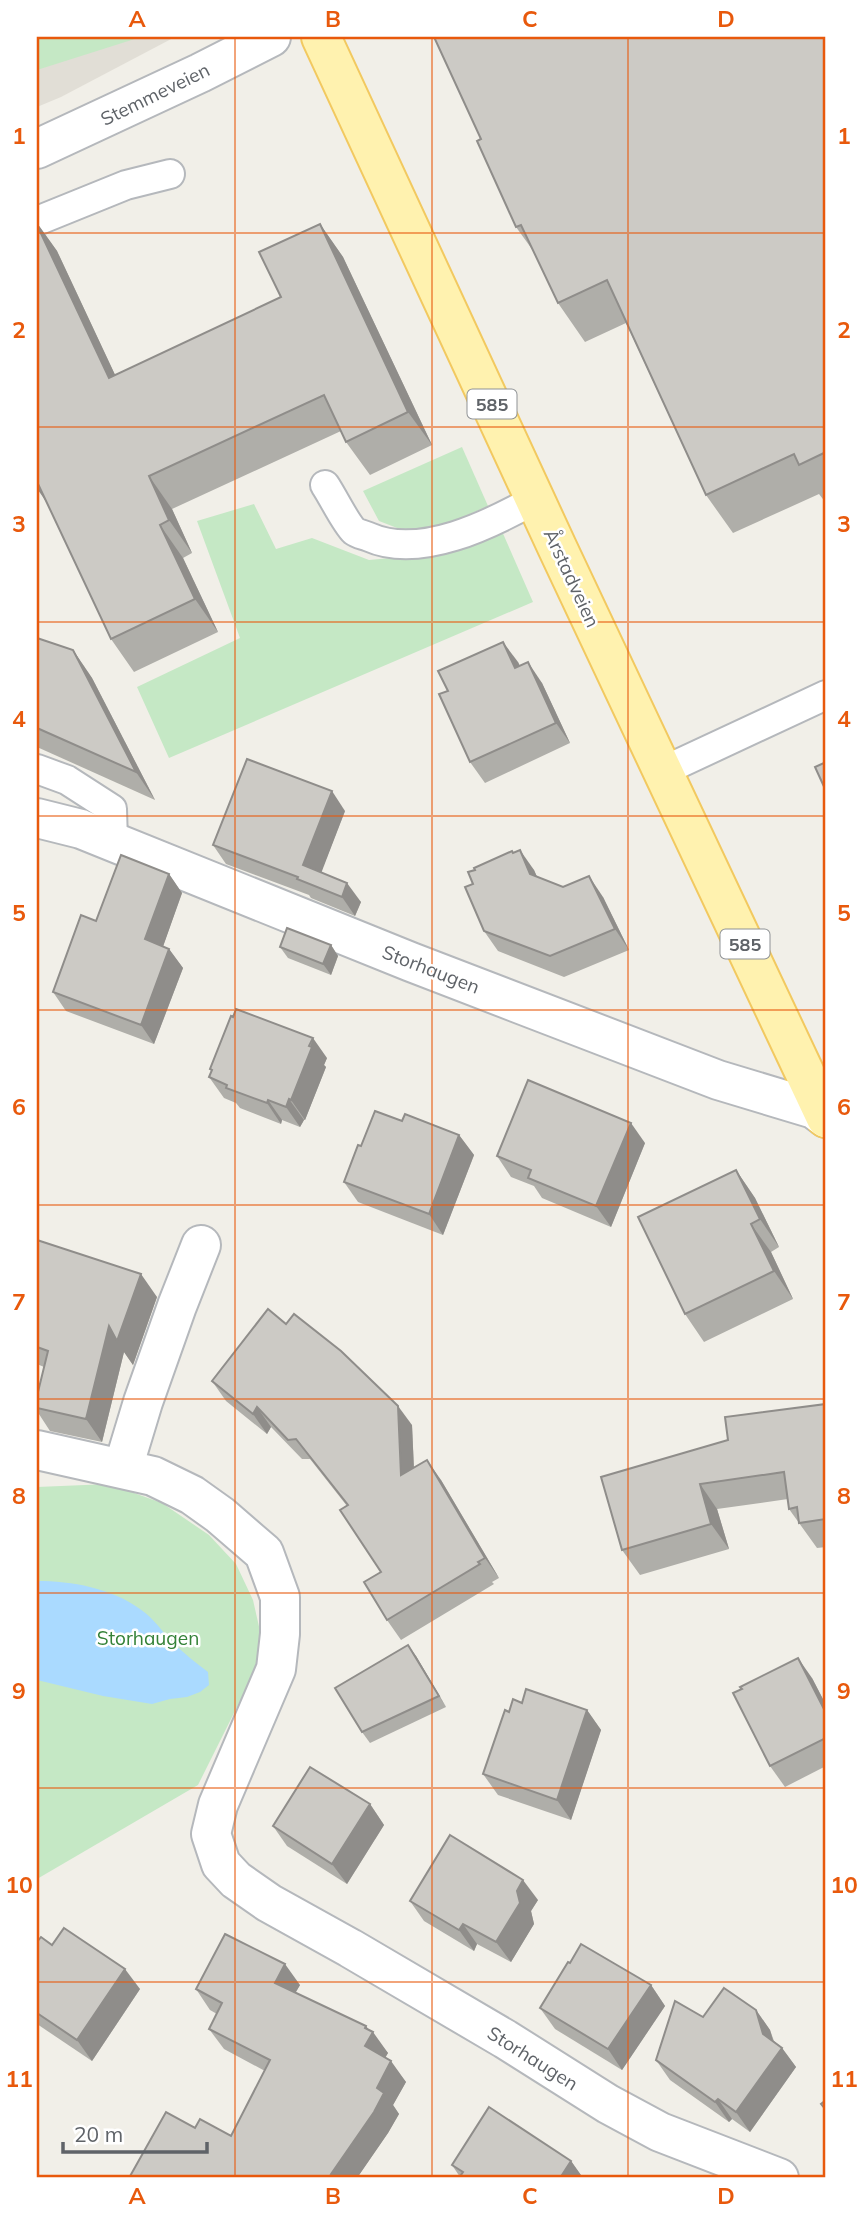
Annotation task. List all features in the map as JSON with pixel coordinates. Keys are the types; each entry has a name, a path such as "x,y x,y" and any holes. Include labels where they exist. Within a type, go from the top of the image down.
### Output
{"main road":[{"name":"Årstadveien","path":"321,37 826,1118"}],"street":[{"name":"Stemmeveien","path":"37,149 271,37"},
{"name":"Storhaugen","path":"37,818 81,829 436,972 718,1080 814,1109 826,1118"},
{"path":"124,1468 143,1402 201,1245"},
{"name":"Storhaugen","path":"37,1450 153,1476 192,1495 264,1553 280,1597 276,1669 218,1805 211,1834 221,1864 236,1880 269,1903 505,2039 608,2104 660,2132 779,2178"}],"lane":[{"path":"37,221 126,185 170,174"},
{"path":"326,485 353,530 379,542 411,545 456,535 498,520 536,499"},
{"path":"663,771 826,695"},
{"path":"37,769 67,780 112,809 113,842"}],"shaded area":[{"path":"37,37 175,37 37,107"}],"green space":[{"path":"37,37 141,37 37,70"},
{"path":"462,447 488,506 443,526 405,531 379,521 363,491"},
{"path":"254,504 276,549 312,538 369,560 434,554 501,529 533,602 169,758 137,687 240,638 197,521"},
{"name":"Storhaugen","path":"109,1484 162,1503 209,1535 236,1564 253,1600 260,1631 258,1665 198,1785 37,1879 37,1487"}],"water":[{"path":"37,1581 91,1587 129,1602 150,1617 174,1644 208,1672 209,1685 187,1697 152,1704 103,1696 37,1680"}],"building":[{"path":"434,37 825,37 826,452 799,465 794,454 706,495 607,280 558,303 521,225 516,227 477,141 481,139"},
{"path":"320,224 408,412 346,442 324,395 149,476 169,520 160,525 195,599 111,639 39,486 38,490 37,487 37,225 109,378 281,297 259,252"},
{"path":"37,638 73,650 136,772 37,728"},
{"path":"503,642 515,668 528,662 556,723 470,762 439,694 448,691 438,671"},
{"path":"247,759 332,791 303,865 347,883 342,897 213,845"},
{"path":"826,762 826,791 815,767"},
{"path":"520,850 530,874 563,887 589,876 615,929 550,956 484,931 465,887 473,884 468,872 512,851 513,853"},
{"path":"121,855 169,874 145,939 169,949 141,1025 53,992 81,915 96,921"},
{"path":"287,928 331,945 323,964 280,947"},
{"path":"236,1009 313,1038 309,1046 312,1047 286,1107 226,1088 227,1085 209,1077"},
{"path":"528,1080 631,1123 596,1206 528,1178 531,1170 497,1156"},
{"path":"375,1111 402,1121 405,1114 459,1135 429,1214 344,1182"},
{"path":"736,1170 760,1219 751,1224 774,1271 685,1314 638,1217"},
{"path":"37,1240 141,1274 117,1341 109,1326 86,1419 37,1408 37,1396 48,1351 37,1347"},
{"path":"268,1309 286,1324 294,1314 341,1351 398,1406 401,1475 427,1460 485,1558 478,1562 480,1564 387,1620 364,1582 381,1572 340,1510 348,1505 296,1439 288,1440 257,1407 253,1414 212,1381"},
{"path":"826,1404 826,1519 799,1523 797,1507 789,1509 784,1472 700,1484 711,1524 622,1550 601,1477 728,1440 725,1417"},
{"path":"408,1645 439,1696 362,1732 335,1688"},
{"path":"798,1658 826,1713 826,1738 770,1766 733,1693"},
{"path":"526,1689 587,1710 557,1800 483,1774 505,1710 509,1712 513,1699 522,1703"},
{"path":"310,1767 370,1804 332,1864 273,1826"},
{"path":"450,1835 523,1880 517,1891 520,1903 496,1942 463,1924 459,1930 410,1901"},
{"path":"64,1928 125,1969 77,2040 37,2013 37,1942 41,1937 52,1945"},
{"path":"225,1934 285,1964 275,1983 366,2026 365,2028 373,2032 365,2046 391,2061 377,2088 384,2093 374,2112 331,2174 339,2178 129,2178 166,2112 195,2128 200,2119 231,2136 270,2060 209,2029 222,2003 196,1989"},
{"path":"581,1944 651,1985 608,2049 540,2008"},
{"path":"724,1988 756,2010 763,2034 782,2048 736,2112 718,2099 715,2102 656,2060 675,2001 703,2017"},
{"path":"489,2107 571,2161 560,2178 459,2178 463,2172 452,2165"}]}
